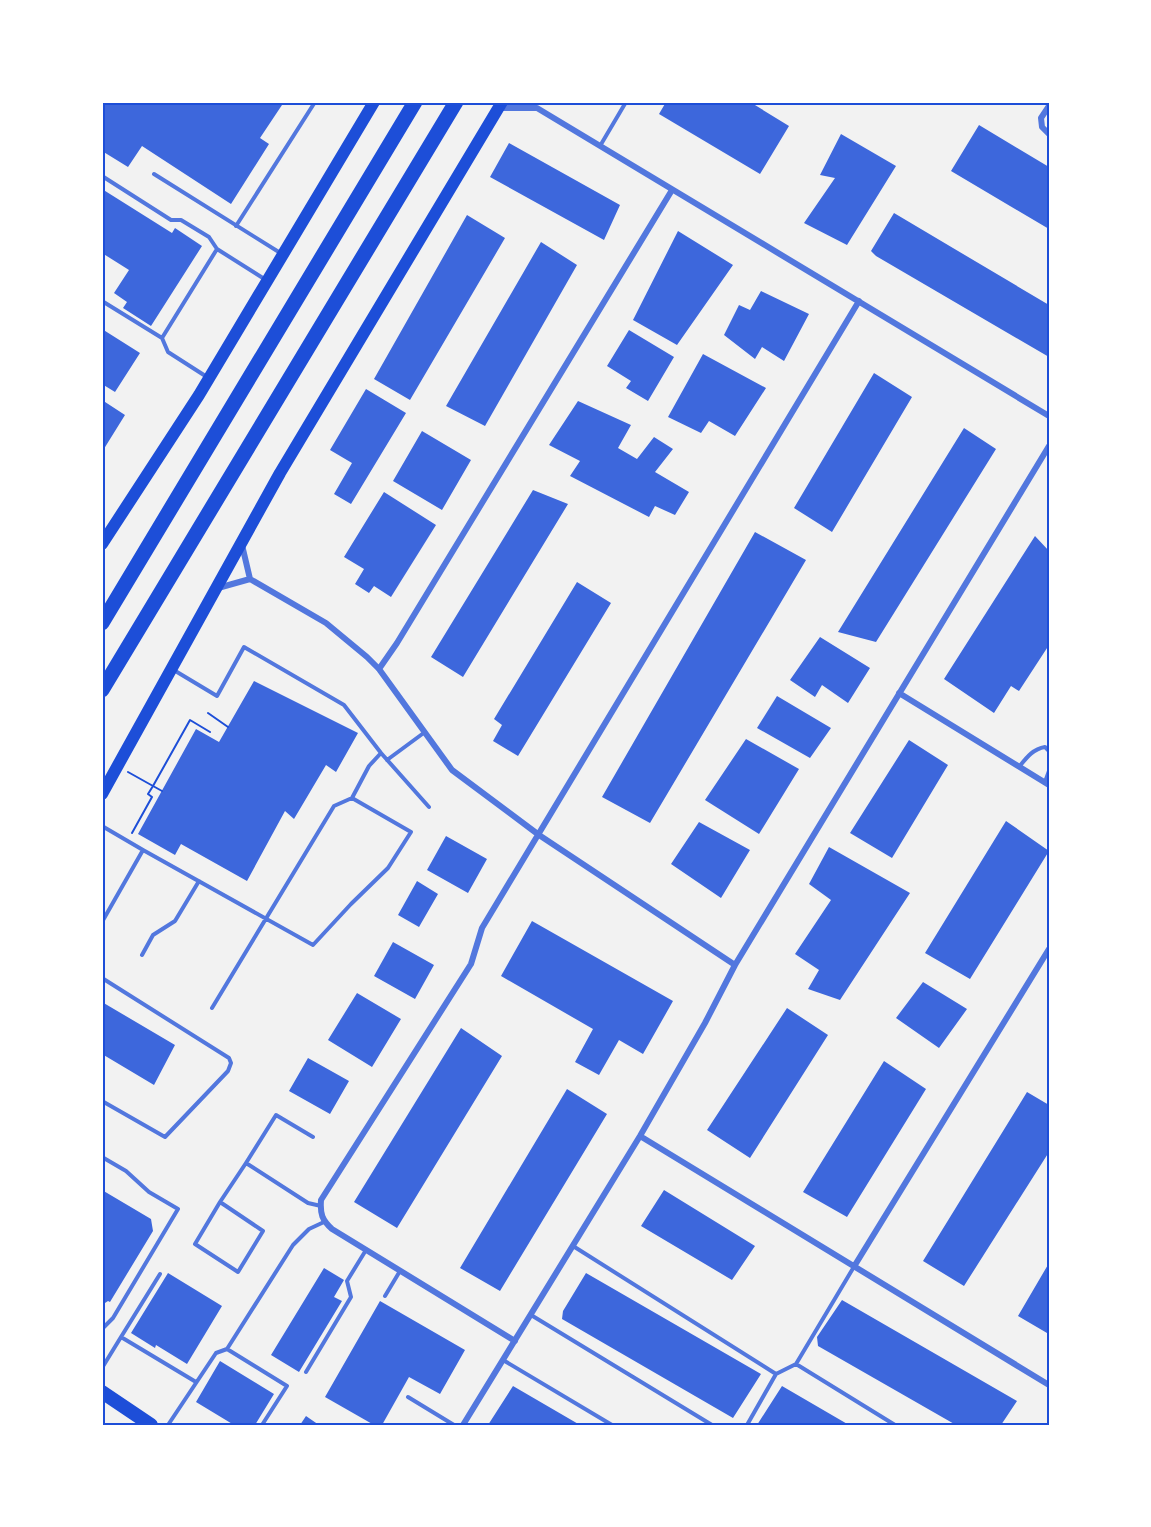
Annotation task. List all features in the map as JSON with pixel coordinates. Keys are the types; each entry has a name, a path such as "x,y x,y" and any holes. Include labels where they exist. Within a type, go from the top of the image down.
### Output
{"highway":[{"path":"102,624 415,102"},
{"path":"102,690 456,102"}],"main road":[{"path":"102,544 108,528 208,378 374,102"},
{"path":"102,794 330,388 500,105"},
{"path":"102,1392 151,1425"}],"street":[{"path":"500,105 537,105 672,190 1049,416"},
{"path":"1049,106 1041,118 1042,127 1049,134"},
{"path":"379,669 393,650 672,190"},
{"path":"515,1341 332,1229 324,1222 320,1211 321,1200 471,964 482,928 859,301"},
{"path":"463,1425 640,1136 705,1023 735,965 1049,446"},
{"path":"242,543 250,579 326,624 355,645 379,669 452,770 539,835 735,965"},
{"path":"216,589 250,579"},
{"path":"899,693 1047,784"},
{"path":"855,1265 1048,953"},
{"path":"640,1136 1049,1385"}],"lane":[{"path":"236,226 315,102"},
{"path":"600,146 626,102"},
{"path":"154,174 282,254"},
{"path":"102,176 171,220 181,220 209,237 217,249 266,280"},
{"path":"162,338 217,249"},
{"path":"102,301 162,338 168,352 208,378"},
{"path":"171,669 217,696 244,647 340,702 429,807"},
{"path":"387,760 424,732"},
{"path":"1046,747 1049,742"},
{"path":"1019,767 1031,752 1046,747"},
{"path":"1046,747 1049,751"},
{"path":"212,1008 334,806 352,798 369,766 381,753"},
{"path":"1047,784 1049,771"},
{"path":"102,826 313,945 395,859 411,832 352,798"},
{"path":"102,922 142,850"},
{"path":"142,955 153,934 175,921 199,881"},
{"path":"102,978 229,1058 231,1063 228,1071 165,1137 102,1101"},
{"path":"220,1202 263,1231 238,1272 195,1244 220,1202 276,1115 313,1137"},
{"path":"102,1157 126,1171 149,1192 178,1209 113,1318 102,1329"},
{"path":"246,1163 308,1203 321,1206"},
{"path":"168,1425 216,1353 228,1349 293,1245 309,1229 324,1222"},
{"path":"573,1246 776,1374"},
{"path":"306,1372 351,1297 347,1281 366,1250"},
{"path":"747,1425 776,1374 796,1364 855,1265"},
{"path":"385,1296 400,1271"},
{"path":"102,1368 160,1274"},
{"path":"531,1316 712,1425"},
{"path":"121,1337 196,1382"},
{"path":"228,1349 287,1386 262,1425"},
{"path":"503,1360 612,1425"},
{"path":"796,1364 896,1425"},
{"path":"408,1396 454,1425"}],"path":[{"path":"208,713 228,727"},
{"path":"132,833 152,797 148,794 190,720 210,732"},
{"path":"201,726 204,721"},
{"path":"128,772 162,791"}],"building":[{"path":"102,102 284,102 260,138 269,144 231,204 142,146 128,167 102,151"},
{"path":"666,102 750,102 789,126 760,174 659,114"},
{"path":"979,125 1049,167 1049,229 951,171"},
{"path":"841,134 896,166 847,245 804,223 835,178 820,175"},
{"path":"509,143 620,205 604,240 490,177"},
{"path":"102,189 172,233 175,228 202,246 151,326 123,308 127,302 114,293 129,270 102,253"},
{"path":"894,213 1049,305 1049,357 876,256 871,251"},
{"path":"467,215 505,238 410,400 374,379"},
{"path":"678,231 733,265 677,345 633,320"},
{"path":"541,242 577,265 485,426 446,406"},
{"path":"761,291 809,314 784,361 762,347 755,359 724,335 739,305 750,310"},
{"path":"102,329 140,353 115,392 102,384"},
{"path":"629,330 674,357 648,401 626,388 631,381 607,366"},
{"path":"703,354 766,388 735,436 709,421 701,433 668,417"},
{"path":"874,373 912,397 832,532 794,508"},
{"path":"366,389 406,413 351,504 334,494 352,463 330,450"},
{"path":"102,400 125,415 102,452"},
{"path":"578,401 631,425 618,448 637,459 654,437 673,449 655,472 689,492 675,515 655,506 649,517 570,476 580,461 549,445"},
{"path":"964,428 996,449 876,642 838,632"},
{"path":"422,431 471,460 442,510 393,481"},
{"path":"533,490 568,504 463,677 431,657"},
{"path":"384,492 436,525 391,597 374,586 369,593 355,584 364,569 344,557"},
{"path":"755,532 806,560 650,823 602,797"},
{"path":"1035,536 1049,551 1049,645 1019,691 1011,686 994,713 944,679"},
{"path":"577,582 611,603 518,756 493,741 502,725 494,719"},
{"path":"820,637 870,668 848,703 822,685 815,697 790,680"},
{"path":"254,681 358,733 336,772 326,765 294,819 285,811 247,881 181,844 175,855 138,834 196,729 219,742"},
{"path":"777,696 831,728 810,758 757,728"},
{"path":"746,739 799,769 759,834 705,800"},
{"path":"909,740 948,765 892,858 850,833"},
{"path":"1006,821 1049,851 970,979 925,953"},
{"path":"699,822 750,850 721,898 671,864"},
{"path":"446,836 487,859 468,893 427,870"},
{"path":"829,847 910,893 840,1000 808,989 819,970 795,954 831,900 809,884"},
{"path":"417,881 438,894 419,927 398,915"},
{"path":"532,921 673,1001 643,1054 619,1040 599,1075 575,1062 593,1029 501,976"},
{"path":"393,942 434,965 415,999 374,976"},
{"path":"923,982 967,1009 939,1048 896,1018"},
{"path":"357,993 401,1019 372,1067 328,1040"},
{"path":"102,1002 175,1045 154,1085 102,1054"},
{"path":"787,1008 828,1035 750,1158 707,1130"},
{"path":"461,1028 502,1056 397,1228 354,1202"},
{"path":"308,1058 349,1081 330,1114 289,1091"},
{"path":"884,1061 926,1089 847,1217 803,1192"},
{"path":"567,1089 607,1114 500,1291 460,1268"},
{"path":"1027,1092 1049,1105 1049,1152 964,1286 923,1261"},
{"path":"102,1190 151,1219 153,1231 110,1302 102,1305"},
{"path":"664,1190 755,1246 732,1280 641,1226"},
{"path":"1049,1263 1049,1329 1047,1333 1018,1316"},
{"path":"324,1268 344,1280 334,1297 342,1301 299,1372 271,1355"},
{"path":"168,1273 222,1306 187,1364 131,1333"},
{"path":"586,1273 761,1374 733,1418 562,1319 563,1311"},
{"path":"842,1300 1017,1401 1001,1425 956,1425 818,1346 817,1337"},
{"path":"380,1301 465,1350 440,1394 409,1377 382,1425 374,1425 325,1397"},
{"path":"220,1361 274,1394 255,1425 234,1425 196,1402"},
{"path":"513,1386 580,1425 488,1425"},
{"path":"782,1386 849,1425 757,1425"},
{"path":"306,1416 319,1425 300,1425"}]}
